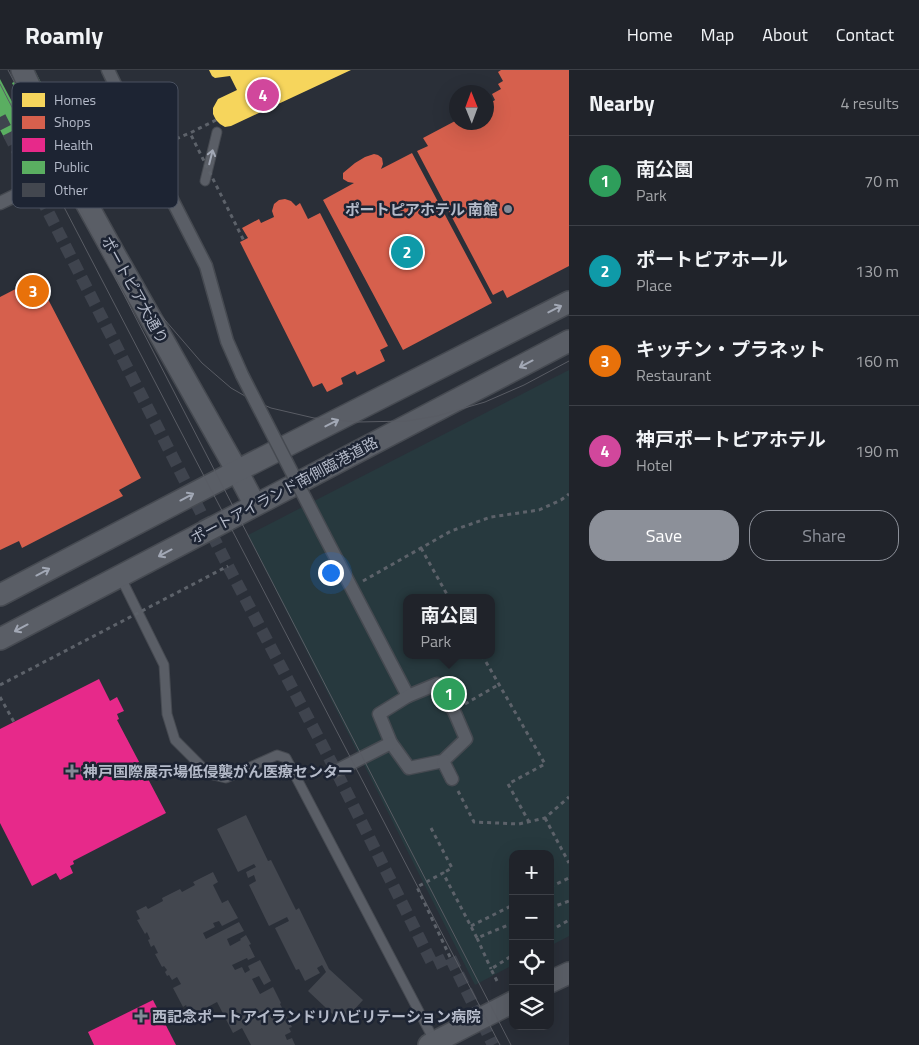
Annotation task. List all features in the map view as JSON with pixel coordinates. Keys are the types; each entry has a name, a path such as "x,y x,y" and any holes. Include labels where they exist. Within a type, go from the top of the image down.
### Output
{"street":[{"name":"ポートピア大通り","path":"22,70 28,82"},
{"path":"108,70 115,82"},
{"path":"0,204 12,198"},
{"path":"178,206 206,266 227,341 242,375 408,696"},
{"name":"ポートピア大通り","path":"89,208 255,505"},
{"path":"0,594 569,302"},
{"name":"ポートアイランド南側臨港道路","path":"0,639 569,341"},
{"path":"437,684 454,711 466,739 443,760 409,768 391,743 379,714 408,696 437,684"},
{"path":"336,771 391,743"},
{"path":"443,760 452,779"},
{"path":"554,980 569,973"},
{"path":"434,1044 509,1004"}],"lane":[{"path":"205,181 217,132"},
{"path":"120,576 164,665 167,714 175,740 209,774 226,778 277,755 286,758 434,1044"}],"path":[{"path":"178,138 216,120"},
{"path":"190,133 244,241"},
{"path":"352,588 451,531 491,517 539,510 561,500 569,494"},
{"path":"421,548 447,594"},
{"path":"0,685 228,566"},
{"path":"484,659 545,764 508,784 530,822"},
{"path":"454,711 498,684"},
{"path":"0,697 14,722"},
{"path":"463,801 474,822 519,824 545,818 569,797"},
{"path":"545,818 569,863"},
{"path":"431,828 452,868 417,887 450,957"},
{"path":"444,873 497,981"},
{"path":"554,885 569,878"},
{"path":"554,907 569,901"},
{"path":"471,926 509,908"},
{"path":"554,929 569,920"},
{"path":"477,938 509,925"},
{"path":"491,969 509,958"}],"shaded area":[{"path":"569,370 569,936 554,944 554,850 509,850 509,967 475,985 248,535"}],"building: Homes":[{"path":"209,70 351,70 231,126 225,127 216,120 213,108 218,99 237,90 230,76 215,78"}],"building: Shops":[{"name":"ポートピアホテル 南館","path":"501,70 569,70 569,266 507,298 503,290 493,295 417,151 428,146 423,138 449,124 449,130 494,130 494,93 501,89 498,84 503,81 498,72"},
{"path":"412,153 492,303 403,350 323,200 354,183 343,179 343,173 365,157 374,154 382,158 383,164 381,169"},
{"path":"279,200 291,201 296,206 300,203 308,219 320,213 388,346 380,350 385,361 357,375 355,371 341,378 343,384 327,392 322,383 313,387 240,242 248,238 242,228 259,219 261,223 274,217 272,211 274,204"},
{"path":"37,278 141,478 119,490 123,496 22,548 19,541 0,550 0,297"}],"building: Health":[{"name":"神戸国際展示場低侵襲がん医療センター","path":"99,679 110,701 117,697 124,711 117,714 119,719 117,720 166,813 73,861 74,864 70,866 73,873 60,880 56,873 32,886 0,823 0,729"},
{"name":"西記念ポートアイランドリハビリテーション病院","path":"153,1000 176,1045 94,1045 88,1032"}],"building: Public":[{"path":"35,71 41,82 14,82"},
{"path":"0,79 12,102 12,135 5,139 0,130"}],"building: Other":[{"path":"246,815 268,861 271,860 296,910 299,908 329,969 363,1000 342,1023 308,991 326,972 322,965 317,968 320,973 305,981 299,969 296,970 275,928 289,921 287,917 269,926 249,885 256,881 254,875 248,878 246,872 256,867 254,864 238,872 217,829"},
{"path":"213,872 218,882 213,885 222,903 228,900 238,918 222,926 219,921 213,923 215,927 203,933 206,939 239,922 244,931 227,939 230,946 246,935 255,957 248,960 247,958 232,965 235,970 242,967 245,973 250,970 248,966 260,960 271,981 264,985 259,976 252,979 260,994 273,987 292,1027 289,1028 291,1032 285,1035 287,1040 292,1038 295,1045 251,1045 242,1028 233,1033 217,1002 191,1016 186,1005 183,1007 173,988 181,984 177,977 172,980 169,975 167,976 165,972 167,970 164,966 162,967 155,954 158,953 154,945 151,947 147,932 145,934 137,920 140,919 136,911 146,906 148,909 163,901 162,898 180,889 182,892 195,885 193,882"}],"tunnel":[{"path":"0,117 12,141"},
{"path":"46,208 228,566 336,771 433,965 450,957 493,1045"}],"tram line":[{"path":"8,70 14,82"},
{"path":"0,84 12,107"},
{"path":"65,208 500,1045"},
{"path":"79,208 511,1045"},
{"path":"109,255 202,363 231,388 271,408 314,418 358,422 407,421 437,416 485,402 524,385 569,361"}],"place":[{"name":"神戸ポートピアホテル","path":"263,95"},
{"name":"ポートピアホテル 南館","path":"508,209"},
{"name":"ポートピアホール","path":"407,252"},
{"name":"キッチン・プラネット","path":"33,291"},
{"name":"南公園","path":"449,694"},
{"name":"神戸国際展示場低侵襲がん医療センター","path":"72,771"},
{"name":"西記念ポートアイランドリハビリテーション病院","path":"141,1016"}]}
